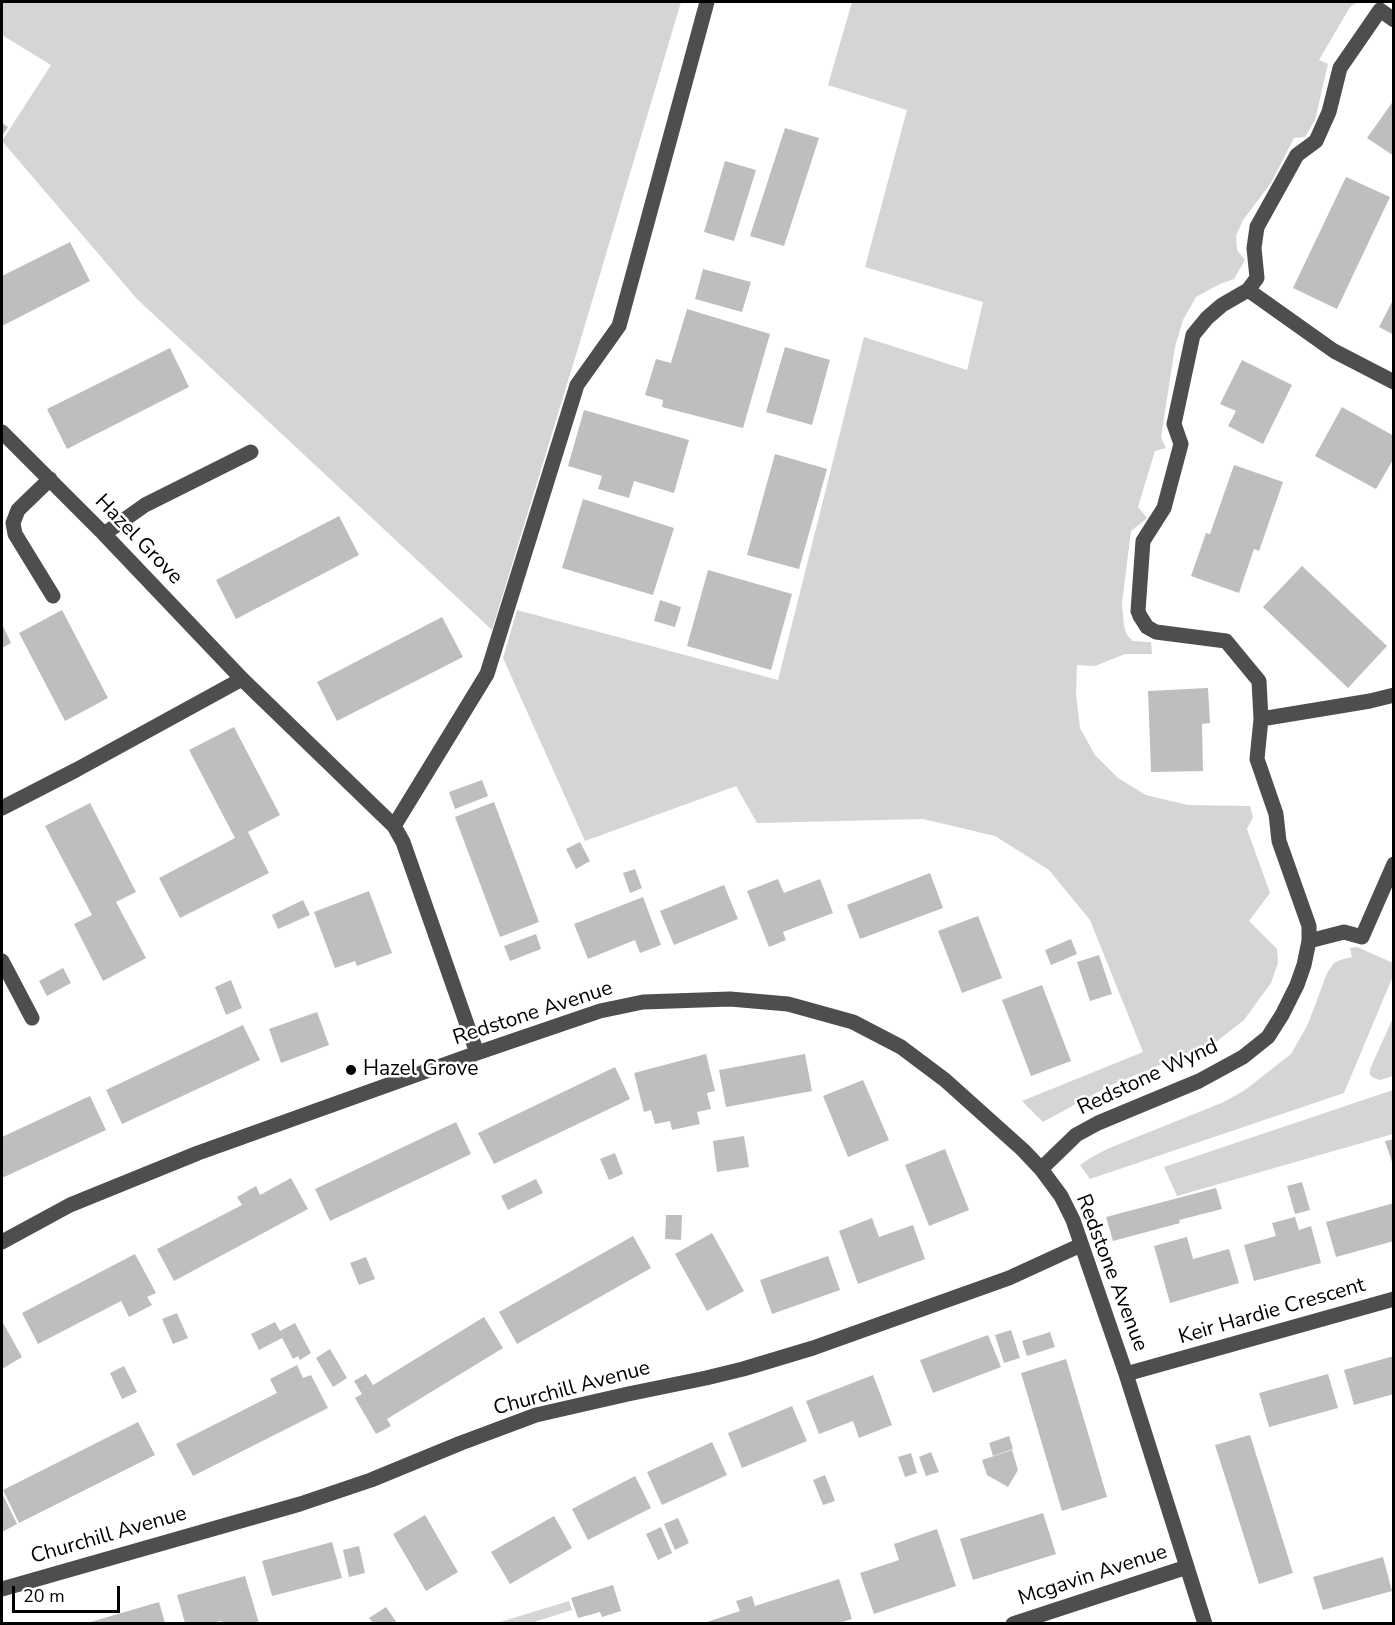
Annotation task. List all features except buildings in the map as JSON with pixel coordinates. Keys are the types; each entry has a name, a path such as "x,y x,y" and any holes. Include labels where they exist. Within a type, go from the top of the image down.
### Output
{"street":[{"path":"394,826 487,674 577,385 619,326 707,2"},
{"path":"1394,20 1380,10 1340,68 1329,112 1316,141 1297,154 1257,227 1254,248 1257,278 1248,290 1334,351 1394,382"},
{"name":"Redstone Wynd","path":"1041,1169 1076,1135 1098,1123 1199,1081 1243,1057 1268,1037 1297,985 1304,965 1309,941 1309,926 1279,841 1276,814 1257,759 1261,719 1259,681 1226,641 1156,632 1147,627 1138,611 1143,541 1164,508 1181,444 1174,424 1193,335 1222,305 1248,290"},
{"name":"Hazel Grove","path":"2,432 104,534 242,679 394,826 404,842 477,1053"},
{"path":"104,534 145,505 251,452"},
{"path":"50,480 18,510 13,523 15,534 53,596"},
{"path":"2,808 242,679"},
{"path":"1261,719 1394,695"},
{"path":"1309,941 1344,932 1362,937 1394,864"},
{"path":"2,961 32,1018"},
{"name":"Redstone Avenue","path":"2,1242 70,1205 198,1153 600,1011 643,1002 730,999 788,1004 855,1023 901,1047 945,1080 1023,1150 1061,1196 1073,1220 1126,1374 1204,1623"},
{"name":"Churchill Avenue","path":"2,1588 300,1504 371,1480 536,1415 706,1378 813,1348 1009,1278 1082,1245"},
{"name":"Keir Hardie Crescent","path":"1126,1374 1394,1299"},
{"name":"Mcgavin Avenue","path":"1013,1623 1187,1568"}],"shaded area":[{"path":"2,2 681,2 492,630 137,299 2,141 51,65 2,35"},
{"path":"852,2 1358,2 1350,7 1319,60 1328,64 1315,120 1305,137 1294,138 1271,183 1243,220 1236,236 1237,250 1245,260 1234,279 1196,297 1183,320 1175,347 1161,437 1166,448 1155,451 1138,507 1147,518 1131,531 1122,603 1127,635 1133,641 1151,642 1152,654 1125,654 1095,666 1077,665 1076,694 1080,728 1095,755 1118,778 1146,795 1188,805 1250,806 1253,817 1247,829 1270,893 1249,921 1277,949 1278,963 1271,983 1244,1020 1216,1042 1109,1086 1043,1122 1022,1101 1143,1052 1090,920 1049,870 995,836 923,819 757,823 736,786 585,841 503,658 517,610 778,680 864,337 967,370 983,302 865,267 907,110 828,85"},
{"path":"1357,947 1393,963 1393,976 1344,1093 1090,1179 1080,1165 1092,1157 1224,1102 1245,1090 1291,1054 1308,1024 1327,973 1334,963 1352,957 1350,948"},
{"path":"1393,1018 1393,1076 1380,1080 1370,1075 1370,1069"},
{"path":"1393,1090 1393,1134 1177,1196 1164,1167"},
{"path":"569,1601 572,1610 531,1623 497,1623"}],"place":[{"name":"Hazel Grove","path":"351,1070"}]}
